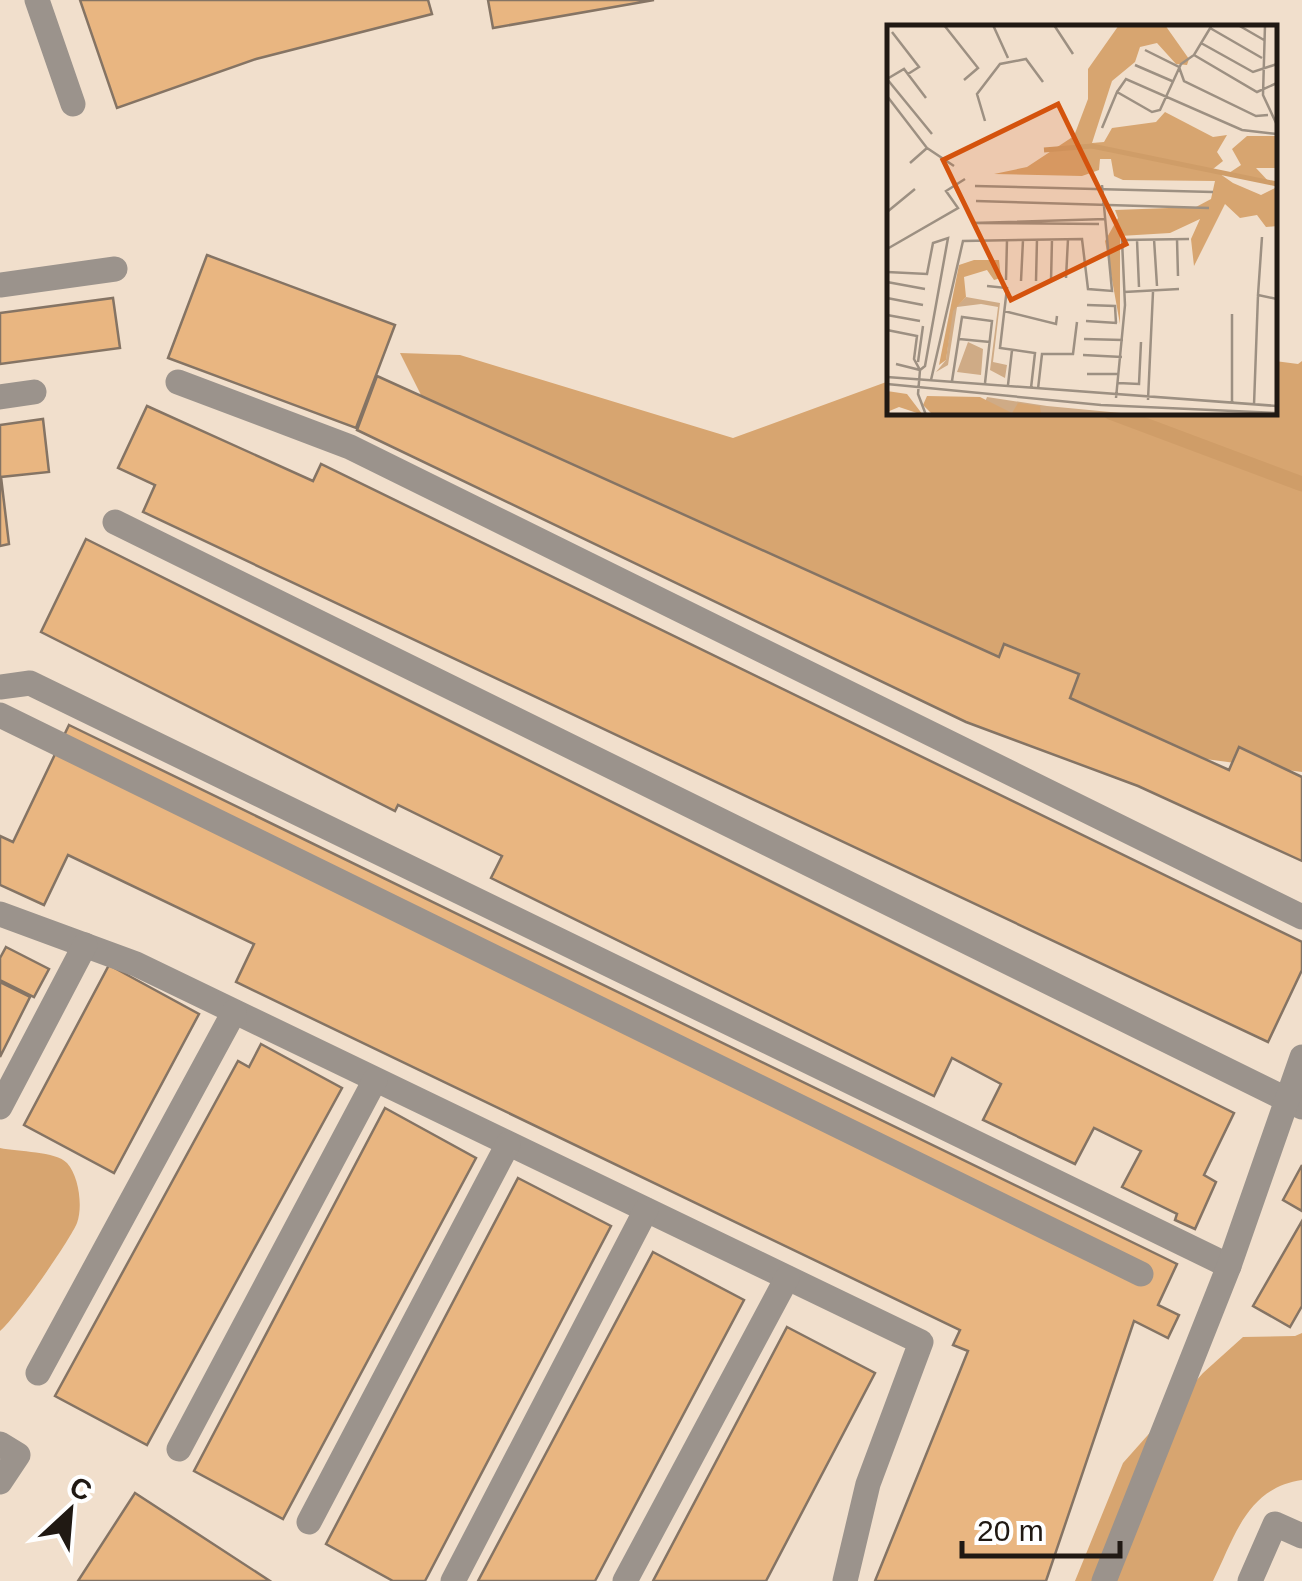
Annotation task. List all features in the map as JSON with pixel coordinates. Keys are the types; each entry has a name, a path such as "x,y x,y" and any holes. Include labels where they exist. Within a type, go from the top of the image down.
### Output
{"lane":[{"path":"37,0 72,104"},
{"path":"0,284 115,270"},
{"path":"178,382 350,447 1302,917"},
{"path":"0,397 34,392"},
{"path":"115,522 1295,1103"},
{"path":"0,686 30,683 1229,1266"},
{"path":"0,716 1141,1274"},
{"path":"0,914 136,964 921,1342 868,1484 845,1581"},
{"path":"0,1107 84,945"},
{"path":"38,1372 234,1012"},
{"path":"1104,1581 1295,1103 1302,1057"},
{"path":"179,1449 375,1080"},
{"path":"309,1522 508,1144"},
{"path":"453,1581 646,1210"},
{"path":"625,1581 787,1278"},
{"path":"0,1444 18,1455 0,1482"},
{"path":"1250,1581 1275,1524 1302,1536"}],"shaded area":[{"path":"400,353 460,355 733,438 887,382 887,415 1277,415 1277,361 1302,361 1302,772 1198,758 425,403"},
{"path":"0,1148 62,1159 77,1183 80,1209 64,1246 0,1331"},
{"path":"1302,1333 1302,1480 1283,1485 1255,1504 1236,1531 1213,1581 1075,1581 1123,1463 1203,1373 1243,1337"}],"building":[{"path":"80,0 428,0 432,14 256,59 117,108"},
{"path":"488,0 654,0 493,28"},
{"path":"207,255 395,325 356,428 168,358"},
{"path":"113,298 120,348 0,364 0,313"},
{"path":"377,376 999,657 1004,644 1079,674 1070,698 1229,770 1239,747 1302,777 1302,861 1138,786 966,722 357,430"},
{"path":"147,406 313,481 321,464 1302,942 1302,970 1268,1042 143,512 155,485 118,468"},
{"path":"43,419 49,472 1,477 9,544 0,546 0,425"},
{"path":"86,539 1234,1113 1204,1175 1216,1182 1195,1229 1175,1220 1177,1214 1122,1187 1141,1151 1094,1128 1075,1164 983,1120 1001,1084 952,1058 934,1096 491,878 502,856 398,805 395,811 41,632"},
{"path":"69,725 1177,1264 1158,1305 1179,1315 1168,1338 1134,1321 1046,1581 875,1581 968,1351 953,1345 960,1330 236,982 254,944 68,855 44,905 0,885 0,836 13,842"},
{"path":"6,947 49,969 34,997 0,980 0,958"},
{"path":"109,965 199,1014 114,1173 24,1125"},
{"path":"0,982 30,997 0,1057"},
{"path":"261,1044 342,1088 147,1445 55,1396 238,1061 249,1067"},
{"path":"385,1108 476,1158 283,1519 194,1471"},
{"path":"1302,1165 1302,1211 1283,1200"},
{"path":"518,1178 611,1226 425,1581 393,1581 326,1544"},
{"path":"1302,1221 1302,1306 1290,1327 1253,1306"},
{"path":"653,1252 744,1300 595,1581 478,1581"},
{"path":"787,1327 875,1373 766,1581 653,1581"},
{"path":"135,1493 270,1581 78,1581"}],"waterway":[{"path":"1118,415 1302,484"}]}
